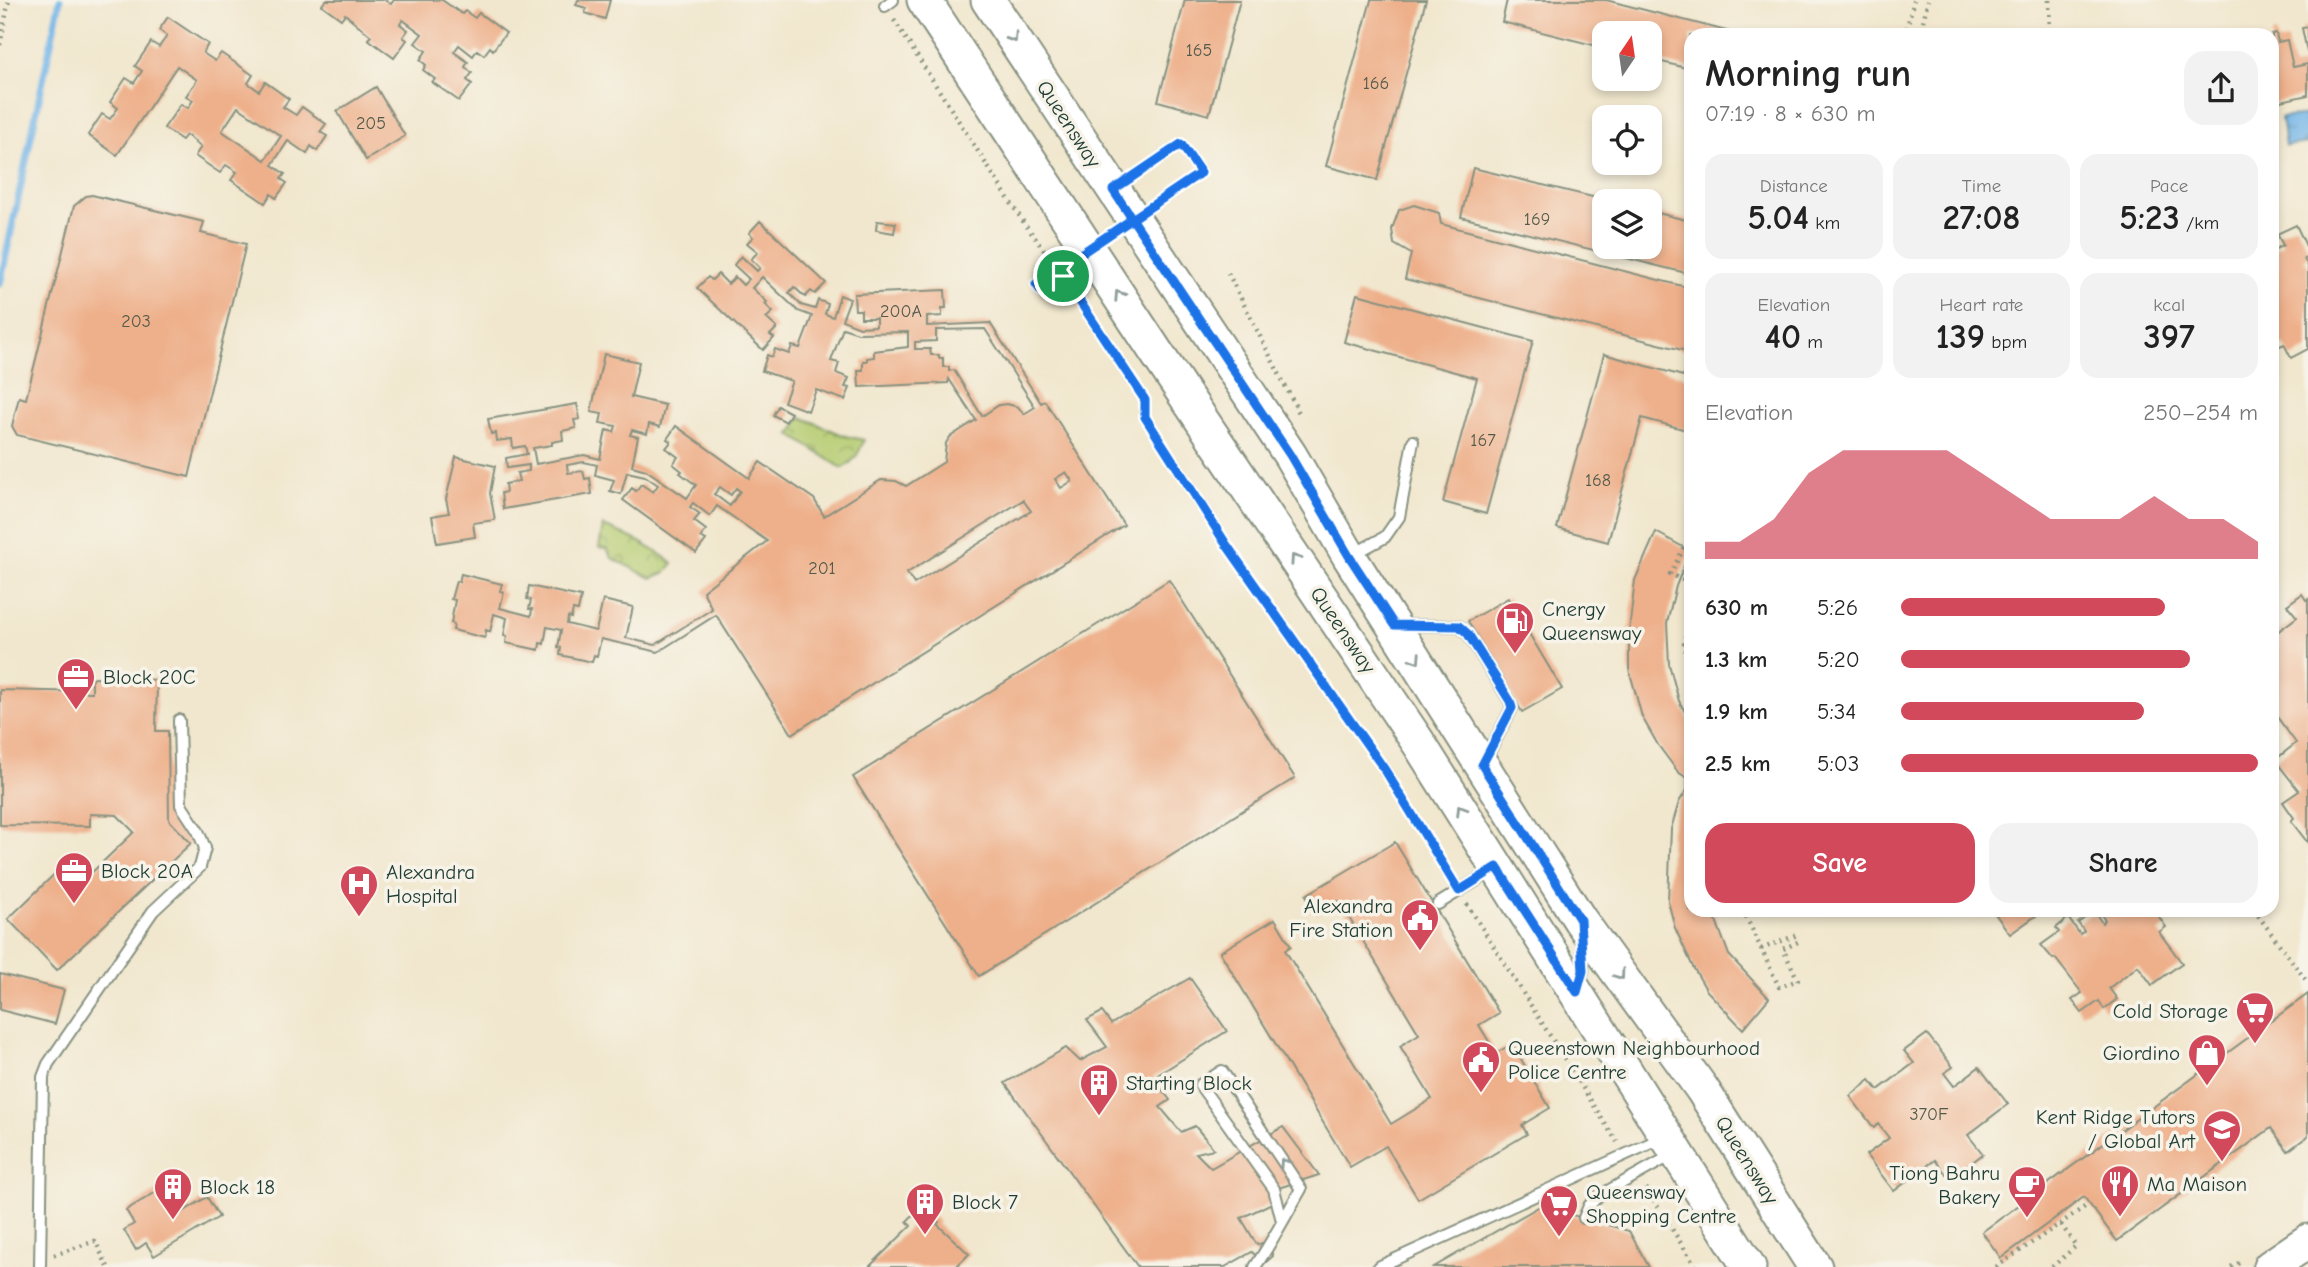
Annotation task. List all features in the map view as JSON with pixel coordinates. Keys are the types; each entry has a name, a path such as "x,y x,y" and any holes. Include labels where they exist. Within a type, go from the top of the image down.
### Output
{"main road":[{"name":"Queensway","path":"924,0 1418,742 1749,1267"},
{"name":"Queensway","path":"988,0 1290,455 1349,556 1580,920 1702,1089 1815,1267"},
{"path":"995,108 1014,109 1026,103 1038,76"},
{"path":"1024,152 1033,125 1047,119 1068,121"},
{"path":"2270,1267 2308,1241"}],"lane":[{"path":"1349,556 1385,537 1399,516 1413,441"},
{"path":"1394,625 1459,626 1468,634 1512,708 1482,765"},
{"path":"40,1264 43,1077 56,1051 153,911 200,867 205,848 198,831 181,805 179,720"},
{"path":"1438,904 1497,867"},
{"path":"1577,992 1583,971 1580,920"},
{"path":"1255,1267 1301,1189 1222,1070 1200,1085 1274,1189 1282,1221"},
{"path":"1378,1267 1625,1154 1673,1143"},
{"path":"1584,1219 1589,1206 1597,1197 1637,1175 1673,1143"}],"path":[{"path":"0,45 9,0"},
{"path":"1907,28 1913,0"},
{"path":"1922,28 1928,0"},
{"path":"2049,0 2050,28"},
{"path":"889,3 1022,219 1145,400 1145,417 1226,544 1385,770 1625,1154"},
{"path":"1063,276 1041,291 1036,284 1201,173 1181,144 1113,190"},
{"path":"1684,548 1670,574 1684,580"},
{"path":"1746,917 1779,987 1798,980 1783,949 1800,941"},
{"path":"2259,917 2308,983"},
{"path":"1761,949 1797,934"},
{"path":"1637,1175 1696,1267"},
{"path":"1996,1267 2089,1204"},
{"path":"2052,1267 2076,1246 2060,1223"},
{"path":"40,1264 95,1241 108,1267"}],"green space":[{"path":"801,417 845,436 864,440 856,457 842,468 791,435"},
{"path":"603,526 622,533 673,563 665,573 651,578 612,558 607,549 599,548"}],"water":[{"path":"2308,115 2308,143 2285,146 2281,118"}],"building":[{"path":"326,0 385,0 391,4 394,0 442,0 462,14 465,11 475,18 479,13 506,33 493,50 490,47 484,55 477,50 473,56 459,45 454,52 468,62 465,67 472,73 467,80 472,84 459,101 432,82 435,79 423,70 426,65 420,60 426,51 415,43 422,34 403,20 400,24 408,30 403,37 407,40 394,58 368,39 371,36 345,14 341,19 322,5"},
{"path":"578,0 610,0 605,19 585,13 586,8 576,5"},
{"path":"1185,0 1240,0 1209,115 1158,101"},
{"path":"1371,0 1426,0 1377,180 1326,166"},
{"path":"1507,0 1606,0 1715,28 1684,28 1684,68 1662,62 1662,21 1592,21 1592,45 1502,22"},
{"path":"168,17 208,44 203,53 215,61 221,53 253,75 248,83 259,91 265,82 289,99 283,107 296,115 302,107 326,124 320,132 327,136 317,151 311,146 307,154 288,141 272,165 285,174 281,179 287,183 276,198 271,194 265,203 231,180 237,172 226,165 220,173 195,156 201,147 196,142 186,135 182,140 164,128 181,104 188,108 193,100 186,96 197,80 177,66 117,155 88,135 102,114 110,119 118,108 110,102 126,78 134,83 142,71 135,66 151,42 159,47 167,36 159,30","holes":["238,107 281,136 265,160 222,131"]},
{"path":"2308,27 2308,52 2307,52 2302,28"},
{"path":"2287,40 2293,67 2308,64 2308,95 2279,101 2279,42"},
{"path":"376,87 405,136 366,160 337,111"},
{"path":"1473,168 1592,197 1592,250 1461,217"},
{"path":"92,195 204,222 201,233 246,244 189,477 17,435 12,426 19,397 26,399 74,206 86,196"},
{"path":"1414,205 1439,213 1441,224 1684,286 1684,350 1405,279 1411,254 1394,244 1392,229 1399,210"},
{"path":"1662,214 1684,220 1684,273 1630,259 1662,259"},
{"path":"760,221 826,283 815,294 811,291 805,297 794,287 789,293 801,305 815,309 818,300 828,304 825,314 833,317 840,295 850,299 842,320 860,327 876,326 876,318 861,318 861,310 855,310 854,294 945,290 946,308 942,308 942,316 927,317 927,326 990,323 1041,403 1045,401 1124,525 792,734 716,615 658,652 601,639 597,656 594,655 592,662 560,655 561,648 558,647 561,630 547,627 544,644 540,643 539,650 506,643 507,636 504,635 507,618 494,614 490,632 486,630 485,638 453,630 454,624 451,623 455,600 451,599 461,574 502,584 500,591 504,592 500,608 531,616 531,600 527,599 529,586 581,597 578,611 573,610 567,624 596,631 603,600 633,607 626,638 655,645 712,609 703,591 767,541 717,506 710,516 693,503 690,507 700,514 694,521 706,530 701,537 706,540 696,553 623,500 632,488 636,491 641,484 653,492 658,485 645,476 627,472 621,494 610,491 614,480 595,475 597,465 584,462 567,465 568,473 583,471 585,479 590,478 592,494 503,509 501,493 506,492 505,484 519,481 517,473 529,471 529,465 507,468 506,458 527,454 525,446 513,448 512,439 497,441 496,433 491,434 488,419 577,404 580,419 574,420 576,428 562,431 563,440 533,448 536,464 584,455 600,459 606,430 614,432 616,426 600,423 602,414 591,412 604,354 639,362 631,397 665,405 660,427 649,424 647,434 632,430 630,435 638,437 632,466 646,470 687,498 696,485 680,473 682,471 673,464 678,457 666,448 671,442 667,439 676,426 749,478 760,462 814,499 824,516 881,480 896,481 906,486 944,462 946,443 950,437 976,420 949,379 948,383 859,387 858,370 863,370 863,361 874,357 874,351 908,347 908,332 858,333 843,328 831,361 839,363 836,373 849,378 845,387 850,388 845,400 816,390 808,411 784,402 792,381 762,371 767,355 772,357 775,349 789,354 792,346 800,348 812,316 798,311 762,277 752,288 767,302 765,304 773,312 766,318 777,328 770,335 774,338 763,350 697,288 708,277 712,280 718,274 728,284 735,277 743,285 749,279 734,265 741,256 757,271 760,268 751,259 758,252 747,243 753,237 749,233","holes":["985,329 1035,407 1024,414 1018,407 999,405 982,416 954,370 949,371 949,367 943,367 943,358 931,355 930,349 915,349 915,342 936,341 936,330","1066,472 1072,481 1061,488 1055,479","720,487 731,495 736,488 740,491 730,506 714,494","1023,500 1031,511 914,584 907,573"]},
{"path":"877,221 896,223 894,233 876,230"},
{"path":"2296,225 2308,250 2308,257 2304,259 2308,266 2308,349 2291,358 2284,344 2279,346 2279,247 2283,245 2279,233"},
{"path":"1357,294 1533,341 1486,514 1443,502 1477,378 1344,342"},
{"path":"1604,354 1684,376 1684,429 1642,418 1608,542 1557,528"},
{"path":"778,406 791,413 786,422 773,415"},
{"path":"456,457 495,466 490,493 495,520 473,523 475,537 437,543 432,516 449,513 446,499"},
{"path":"1656,532 1684,548 1684,566 1667,623 1669,664 1684,710 1684,776 1658,745 1642,717 1629,669 1629,631 1635,580"},
{"path":"1169,580 1295,778 979,976 853,777"},
{"path":"2302,594 2308,599 2308,843 2291,821 2294,818 2283,802 2299,791 2279,765 2279,757 2296,743 2279,720 2279,631 2297,617 2287,605"},
{"name":"Cnergy Queensway","path":"1508,598 1562,689 1522,712 1468,621"},
{"path":"92,678 157,680 156,731 168,731 169,820 191,843 57,970 8,919 68,861 85,879 134,832 117,815 90,814 90,826 0,825 0,690 92,692"},
{"path":"1684,794 1684,917 1715,917 1729,955 1769,998 1743,1029 1707,991 1675,928 1668,901 1671,829"},
{"path":"1395,842 1499,1013 1479,1025 1496,1053 1512,1044 1550,1108 1522,1125 1527,1134 1418,1199 1386,1146 1350,1167 1220,952 1275,919 1291,946 1285,950 1391,1124 1432,1099 1400,1046 1419,1034 1339,901 1317,914 1306,895"},
{"path":"1997,917 2034,917 2010,934"},
{"path":"2086,917 2098,917 2102,923 2105,920 2103,917 2159,917 2166,927 2159,932 2182,963 2152,985 2138,966 2109,988 2117,999 2104,1009 2099,1001 2082,1013 2072,1000 2082,993 2055,958 2041,945 2059,932 2056,928 2068,918 2080,934 2084,931 2078,923"},
{"path":"0,974 64,990 55,1024 0,1010"},
{"name":"Starting Block","path":"1190,978 1227,1031 1153,1078 1170,1100 1160,1107 1181,1132 1195,1126 1214,1149 1196,1153 1211,1168 1283,1127 1319,1175 1269,1191 1272,1203 1241,1218 1257,1245 1267,1241 1273,1256 1264,1264 1252,1252 1225,1267 1138,1267 1005,1083 1066,1048 1080,1061 1107,1047 1087,1020 1102,1012 1111,1024"},
{"path":"2308,994 2308,1136 2288,1151 2271,1128 2117,1241 2084,1197 2001,1258 1982,1232"},
{"path":"1927,1034 1953,1067 1944,1073 1954,1086 1979,1067 2008,1104 1968,1135 1983,1154 1950,1179 1935,1160 1894,1191 1866,1155 1889,1138 1878,1124 1874,1128 1850,1096 1870,1080 1878,1090 1914,1063 1904,1051"},
{"name":"Block 18","path":"158,1191 173,1218 207,1197 219,1217 154,1256 146,1243 136,1250 124,1230 134,1224 126,1210"},
{"name":"Block 7","path":"923,1205 939,1222 937,1224 969,1254 956,1267 869,1267 911,1226 907,1221"},
{"name":"Queensway Shopping Centre","path":"1540,1206 1629,1231 1649,1267 1434,1267"}],"waterway":[{"path":"0,284 60,0"}],"place":[{"name":"Cnergy Queensway","path":"1515,655"},
{"name":"Block 20C","path":"76,711"},
{"name":"Block 20A","path":"74,905"},
{"name":"Alexandra Hospital","path":"359,918"},
{"name":"Alexandra Fire Station","path":"1420,952"},
{"name":"Cold Storage","path":"2255,1045"},
{"name":"Giordino","path":"2207,1087"},
{"name":"Queenstown Neighbourhood Police Centre","path":"1481,1094"},
{"name":"Starting Block","path":"1099,1117"},
{"name":"Kent Ridge Tutors / Global Art","path":"2222,1163"},
{"name":"Ma Maison","path":"2120,1218"},
{"name":"Tiong Bahru Bakery","path":"2027,1219"},
{"name":"Block 18","path":"173,1221"},
{"name":"Block 7","path":"925,1236"},
{"name":"Queensway Shopping Centre","path":"1559,1238"}],"route":[{"path":"1063,276 1041,291 1036,284 1123,225 1190,180 1201,173 1181,144 1113,190 1157,256 1201,323 1290,455 1349,556 1394,625 1459,626 1468,634 1510,701 1510,714 1482,765 1580,920 1583,971 1577,992 1497,867 1459,891 1385,770 1226,544 1145,417 1145,400 1063,276"}]}
